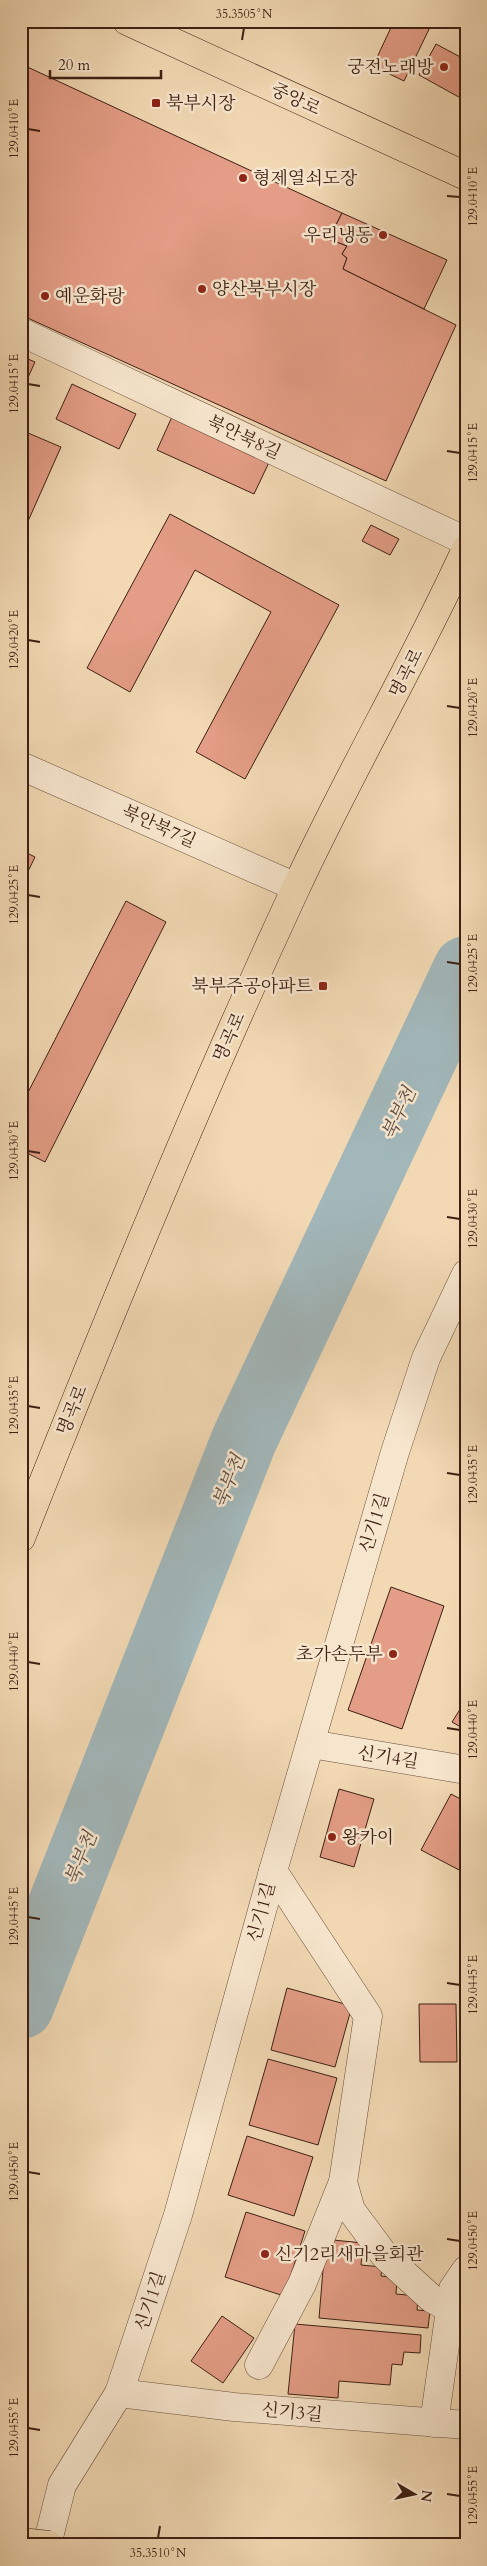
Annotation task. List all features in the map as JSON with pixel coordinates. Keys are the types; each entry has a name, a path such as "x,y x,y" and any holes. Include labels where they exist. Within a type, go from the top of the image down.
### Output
{"main road":[{"name":"중앙로","path":"127,21 466,176"},
{"name":"명곡로","path":"21,1538 194,1116 296,887 440,606 466,549"},
{"path":"21,2542 48,2545"}],"street":[{"name":"북안북8길","path":"21,332 466,541"},
{"name":"북안북7길","path":"21,766 296,887"},
{"name":"신기1길","path":"48,2545 62,2486 119,2393 178,2215 273,1871 398,1443 426,1358 466,1274"},
{"name":"신기4길","path":"311,1744 466,1770"},
{"path":"259,2366 302,2284 343,2182 368,2016 273,1871"},
{"path":"343,2182 351,2210 385,2256 432,2298 452,2310"},
{"path":"434,2423 454,2289 466,2270"},
{"name":"신기3길","path":"119,2393 234,2407 466,2425"}],"building":[{"path":"303,21 316,21 314,26"},
{"path":"394,21 433,21 404,81 373,66"},
{"name":"궁전노래방","path":"458,21 466,21 466,101 419,75 436,44 464,59"},
{"name":"양산북부시장","path":"21,64 342,213 329,239 347,246 342,254 347,258 343,269 456,325 386,481 21,315"},
{"path":"342,213 447,260 424,309 343,269 347,258 342,254 347,246 329,239"},
{"path":"21,356 35,362 21,393"},
{"path":"72,384 136,414 119,449 56,419"},
{"path":"175,410 273,454 254,494 157,450"},
{"path":"21,430 61,447 21,537"},
{"path":"170,514 339,605 245,779 196,752 271,612 195,570 130,692 87,668"},
{"path":"371,525 399,539 390,555 362,541"},
{"path":"21,850 35,857 21,886"},
{"path":"126,901 166,922 45,1162 21,1150 21,1106"},
{"path":"391,1587 444,1606 402,1729 348,1710"},
{"path":"466,1700 466,1730 452,1722"},
{"path":"339,1789 374,1799 354,1867 320,1857"},
{"path":"451,1794 466,1802 466,1866 463,1872 421,1850"},
{"path":"287,1988 352,2006 335,2067 271,2050"},
{"path":"419,2004 456,2004 457,2062 420,2062"},
{"path":"268,2059 337,2078 318,2145 249,2125"},
{"path":"247,2136 313,2157 294,2216 228,2195"},
{"name":"신기2리새마을회관","path":"246,2212 305,2231 284,2296 225,2277"},
{"path":"333,2240 363,2243 361,2265 382,2267 381,2276 397,2278 396,2294 418,2296 417,2310 430,2311 428,2328 319,2318 324,2258 332,2259"},
{"path":"222,2316 254,2338 223,2383 191,2361"},
{"path":"295,2324 421,2335 420,2353 404,2352 402,2365 392,2364 390,2385 339,2381 338,2398 288,2394"}],"waterway":[{"name":"북부천","path":"21,2006 244,1440 466,969"}],"place":[{"name":"궁전노래방","path":"444,67"},
{"name":"북부시장","path":"156,103"},
{"name":"형제열쇠도장","path":"243,178"},
{"name":"우리냉동","path":"383,235"},
{"name":"양산북부시장","path":"202,289"},
{"name":"예운화랑","path":"45,296"},
{"name":"북부주공아파트","path":"323,986"},
{"name":"초가손두부","path":"393,1654"},
{"name":"왕카이","path":"332,1837"},
{"name":"신기2리새마을회관","path":"265,2254"}]}
